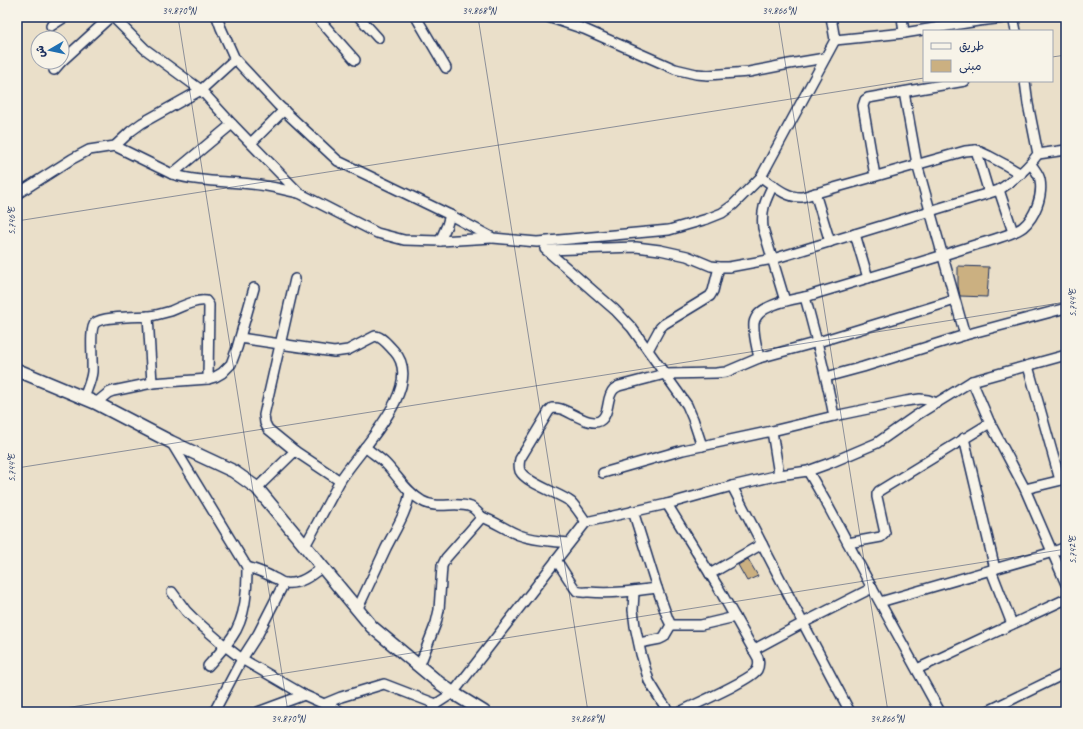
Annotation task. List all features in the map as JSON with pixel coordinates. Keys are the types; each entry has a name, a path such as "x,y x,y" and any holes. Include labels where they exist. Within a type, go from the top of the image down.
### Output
{"street":[{"path":"51,26 65,17"},
{"path":"70,55 111,17 146,50 201,90 300,194"},
{"path":"217,17 235,59 284,110 338,161 450,215 493,238"},
{"path":"317,17 355,60"},
{"path":"359,17 378,38"},
{"path":"416,17 446,68"},
{"path":"548,17 584,30 675,69 696,74 708,75 749,72 825,58"},
{"path":"115,146 172,174 185,178 252,184 300,194 377,233 404,240 440,241 493,238 537,242 669,230 722,213 733,205 761,177 834,40 831,17"},
{"path":"902,17 904,33"},
{"path":"941,17 942,27"},
{"path":"834,40 904,33 942,27 977,19 1013,17 1016,30"},
{"path":"17,194 89,150 115,146 142,123 201,90 235,59"},
{"path":"876,176 863,106 865,100 868,98 959,82"},
{"path":"547,250 636,247 660,250 687,256 711,266 729,267 773,259 999,190 1031,164 1038,154 1025,82"},
{"path":"904,92 917,164 965,336"},
{"path":"251,143 284,110"},
{"path":"172,174 232,124"},
{"path":"761,177 788,196 795,198 965,151 976,150 1020,174"},
{"path":"976,150 990,193"},
{"path":"1038,154 1066,151"},
{"path":"759,358 754,332 754,321 763,309 785,301 805,297 943,256 1022,228 1029,221 1036,208 1040,190 1040,179 1031,164"},
{"path":"773,185 764,204 762,216 763,228 785,301"},
{"path":"999,190 1013,232"},
{"path":"815,193 830,242"},
{"path":"440,241 450,215"},
{"path":"855,234 868,278"},
{"path":"537,242 615,310 632,328 687,405 702,446"},
{"path":"648,350 660,328 664,324 710,296 713,291 719,267"},
{"path":"295,278 264,414 265,423 268,429 295,451 340,480"},
{"path":"96,403 108,393 113,391 152,383 215,377 222,373 231,364 254,288"},
{"path":"805,297 818,342 834,416"},
{"path":"84,398 92,372 92,337 95,323 103,319 161,314 201,300 206,301 209,305 208,378"},
{"path":"586,522 572,503 536,484 524,476 520,471 520,459 552,408 560,408 589,422 596,422 605,416 614,389 624,384 665,374 726,372 759,358 818,342 955,300"},
{"path":"826,377 1066,308"},
{"path":"148,316 152,383"},
{"path":"240,338 334,352 348,350 376,336 379,336 397,354 402,366 403,377 400,392 394,404 366,447 340,480 305,546"},
{"path":"324,704 340,697 384,684 434,708 453,693 586,522 667,504 779,475 808,471 877,443 972,381 1066,355"},
{"path":"1025,489 1063,479 1028,366"},
{"path":"17,370 96,403 171,442 233,471 257,488 372,627 419,667 453,693 484,712"},
{"path":"972,381 990,423 1025,489 1066,584"},
{"path":"603,473 683,450 834,416 920,399 937,403"},
{"path":"848,543 881,537 885,533 877,497 879,490 990,423"},
{"path":"772,431 779,475"},
{"path":"964,438 993,569 1012,624"},
{"path":"171,442 247,567 245,603 239,624 232,636 208,666"},
{"path":"366,447 385,463 410,492 420,500 429,504 470,507 477,511 482,518 494,521 519,535 569,544"},
{"path":"257,488 295,451"},
{"path":"808,471 940,712"},
{"path":"732,486 802,623 850,712"},
{"path":"357,610 403,514 410,492"},
{"path":"667,504 710,574 758,658 759,664 753,675 680,712"},
{"path":"633,511 657,588 671,625"},
{"path":"419,667 436,623 439,610 442,566 446,558 482,518"},
{"path":"710,574 762,544"},
{"path":"880,602 1066,547"},
{"path":"556,560 576,590 580,592 634,592 657,588"},
{"path":"247,567 257,570 284,583 293,583 309,577 322,567"},
{"path":"214,712 242,659 258,634 284,583"},
{"path":"753,650 802,623 872,588"},
{"path":"172,592 186,611 224,646 242,659 304,695 342,712"},
{"path":"634,592 633,610 635,626 638,643 649,681 669,712"},
{"path":"917,669 1066,599"},
{"path":"671,625 701,625 734,618"},
{"path":"638,643 664,637 671,625"},
{"path":"986,712 1066,673"},
{"path":"258,712 304,695"}],"building":[{"path":"958,266 989,267 987,297 960,296 958,286"},
{"path":"748,559 758,576 747,581 738,565"}]}
